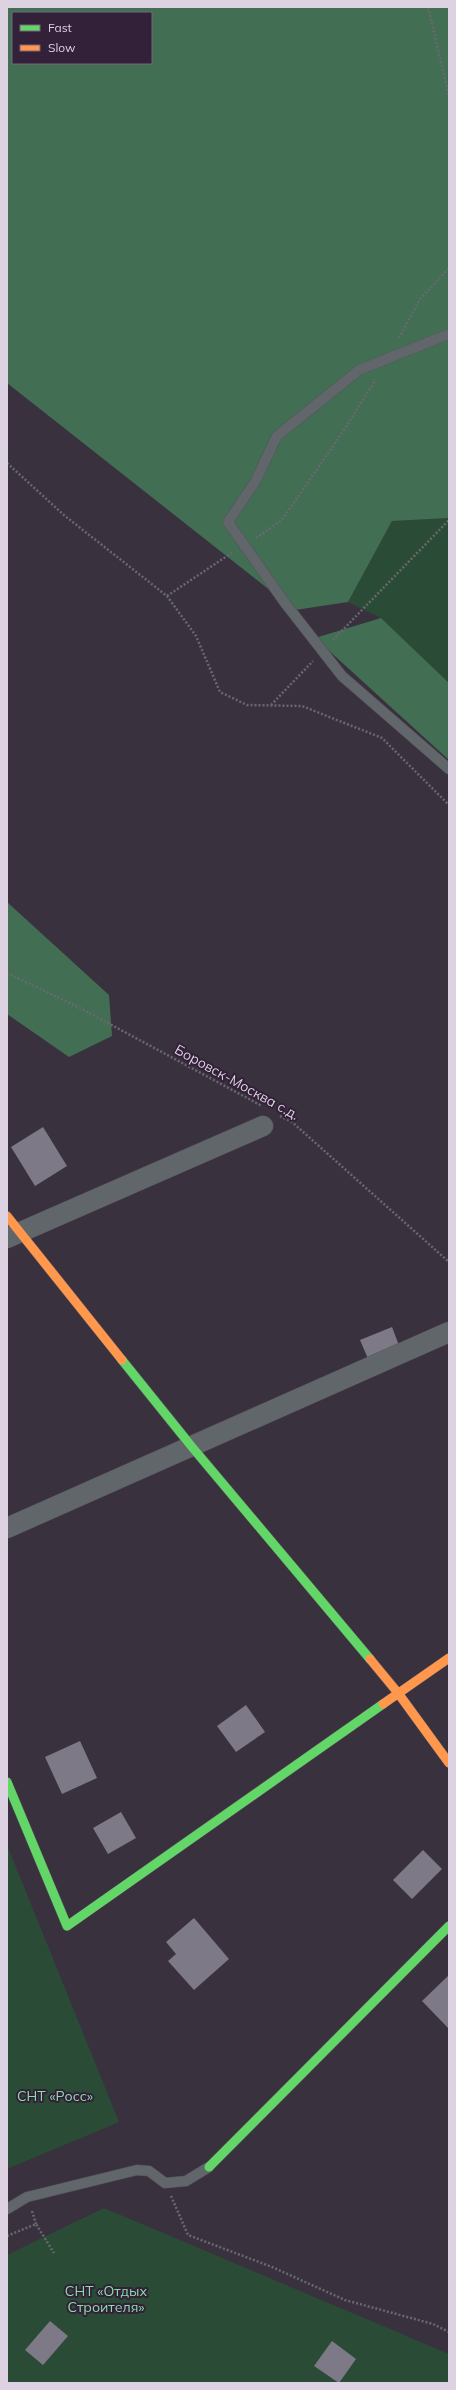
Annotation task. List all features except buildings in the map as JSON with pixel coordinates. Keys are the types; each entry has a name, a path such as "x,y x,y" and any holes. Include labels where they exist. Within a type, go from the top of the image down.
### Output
{"street":[{"path":"14,1235 269,1116"},
{"path":"7,1216 14,1235 398,1693 449,1763"},
{"path":"7,1528 449,1332"},
{"path":"7,1782 67,1926 449,1658"},
{"path":"209,2168 449,1926"}],"lane":[{"path":"449,334 359,370 276,436 254,482 228,522 285,603 342,676 449,769"},
{"path":"7,2209 27,2197 137,2170 148,2171 165,2184 186,2181 209,2168"}],"path":[{"path":"428,7 449,96"},
{"path":"167,596 282,520 346,427 389,358 420,299 449,268"},
{"path":"7,463 65,516 167,596 196,636 220,692 247,705 302,706 382,738 449,805"},
{"path":"270,706 449,520"},
{"name":"Боровск-Москва с.д.","path":"7,973 80,1008 269,1116 292,1122 449,1262"},
{"path":"165,2184 188,2235 272,2267 345,2300 433,2324 449,2332"},
{"path":"7,2236 36,2224 54,2253"}],"green space":[{"path":"7,7 449,7 449,518 392,521 348,602 295,610 7,383"},
{"path":"449,518 449,683 381,618 348,602 392,521"},
{"path":"381,618 449,683 449,760 315,638"},
{"path":"7,902 109,995 112,1036 69,1057 7,1014"},
{"name":"СНТ «Росс»","path":"7,1845 119,2122 7,2169"},
{"name":"СНТ «Отдых Строителя»","path":"104,2208 449,2354 449,2383 7,2383 7,2255"}],"traffic: fast":[{"path":"122,1360 192,1447 370,1659"},
{"path":"7,1782 67,1926 383,1704"},
{"path":"209,2167 449,1926"}],"traffic: slow":[{"path":"7,1216 122,1360"},
{"path":"383,1704 449,1658"},
{"path":"370,1659 398,1693 449,1763"}]}
